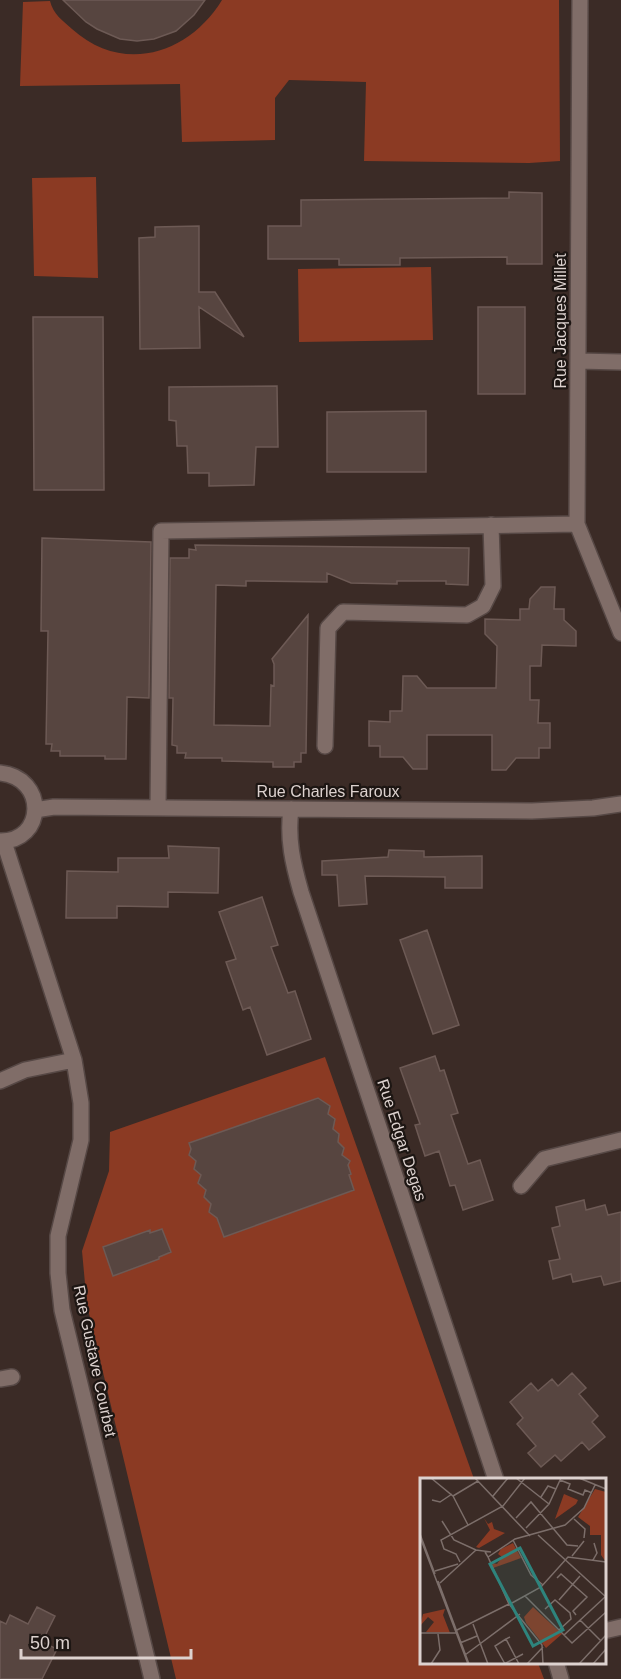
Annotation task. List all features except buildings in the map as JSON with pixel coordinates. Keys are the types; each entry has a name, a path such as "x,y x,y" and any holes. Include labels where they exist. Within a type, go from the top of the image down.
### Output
{"street":[{"name":"Rue Jacques Millet","path":"580,0 577,524 621,633"},
{"path":"578,361 621,362"},
{"path":"158,808 161,531 577,524"},
{"path":"325,746 328,628 343,612 467,615 483,606 493,586 491,525"},
{"path":"0,773 23,781 31,790 35,810 29,828 19,837 2,842"},
{"name":"Rue Charles Faroux","path":"35,810 54,807 532,811 621,804"},
{"name":"Rue Edgar Degas","path":"291,809 289,833 292,861 301,892 496,1478"},
{"name":"Rue Gustave Courbet","path":"2,842 74,1060 81,1103 81,1140 58,1236 58,1274 62,1310 152,1679"},
{"path":"0,1081 25,1070 74,1060"},
{"path":"521,1186 544,1159 621,1140"},
{"path":"606,1631 621,1627"},
{"path":"557,1664 561,1679"}],"shaded area":[{"path":"222,0 559,0 560,161 529,163 364,161 366,82 289,80 275,98 275,140 182,142 180,84 20,86 23,2 50,1 53,10 62,20 92,43 112,51 133,54 154,52 173,45 192,34 208,19"},
{"path":"96,177 98,278 34,276 32,178"},
{"path":"431,267 433,340 299,342 298,269"},
{"path":"325,1057 474,1478 420,1478 420,1664 538,1664 544,1679 176,1679 87,1305 82,1251 109,1171 110,1132"}]}
